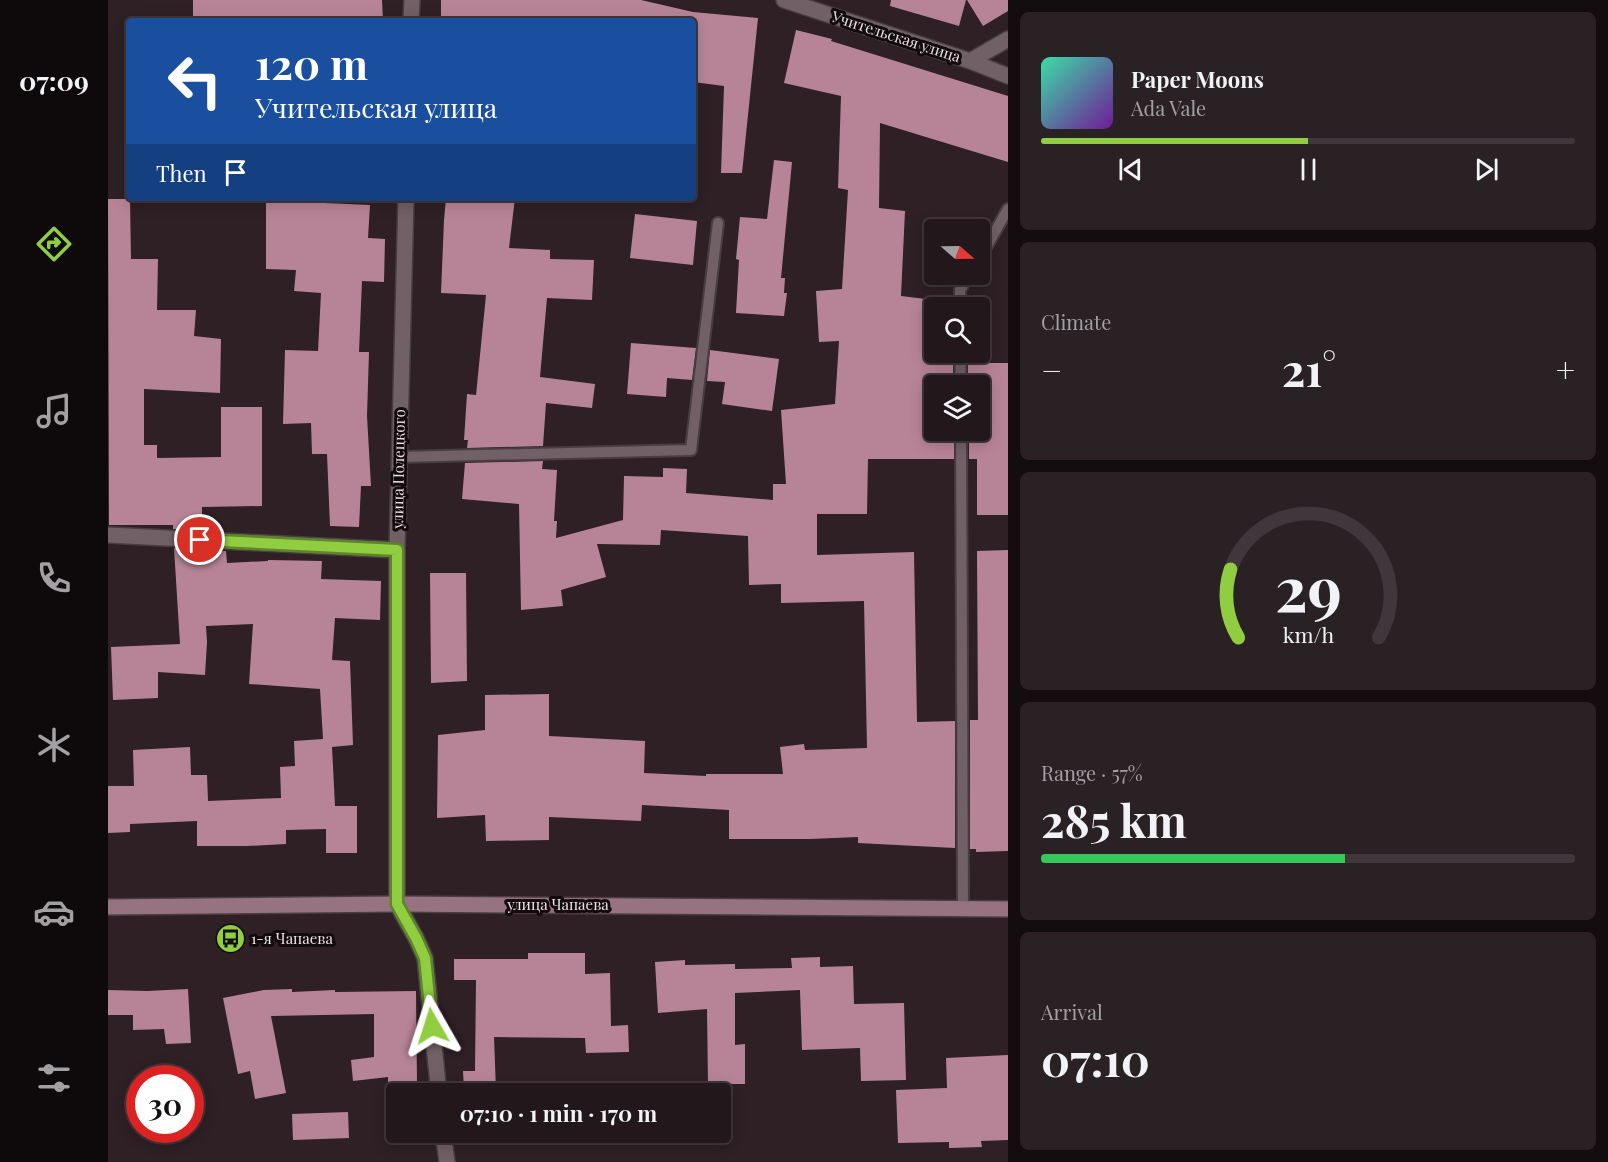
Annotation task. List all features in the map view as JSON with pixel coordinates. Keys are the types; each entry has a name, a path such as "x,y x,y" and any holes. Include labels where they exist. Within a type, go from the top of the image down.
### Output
{"street":[{"path":"411,18 412,0"},
{"name":"Учительская улица","path":"784,0 970,61 1008,76"},
{"path":"970,61 1008,39"},
{"name":"улица Полецкого","path":"406,201 397,550 397,904 425,958 438,1083"},
{"path":"108,536 397,550"},
{"name":"улица Чапаева","path":"108,907 397,904 1008,909"},
{"path":"444,1143 447,1162"}],"lane":[{"path":"990,240 1008,209"},
{"path":"399,457 691,450 718,223"},
{"path":"961,441 963,908"}],"building":[{"path":"193,0 382,0 383,18 193,18"},
{"path":"441,0 641,0 693,12 758,18 742,173 721,173 724,86 696,82 696,18 441,18"},
{"path":"891,0 966,0 959,26 890,6"},
{"path":"967,0 1008,0 1008,11 983,26"},
{"path":"796,30 832,39 831,41 1008,96 1008,162 880,123 879,208 905,211 901,296 924,299 924,363 953,363 953,375 924,375 924,441 954,441 954,459 868,459 867,514 817,514 817,555 914,552 917,722 955,721 955,848 858,843 858,837 729,839 729,810 642,805 641,821 549,817 549,840 486,841 485,815 437,818 438,735 485,730 485,695 549,694 549,736 645,741 644,773 706,776 706,774 783,774 780,747 804,744 805,750 867,748 864,601 781,603 781,584 749,585 748,536 661,530 660,545 597,544 606,577 561,590 563,606 521,610 519,504 462,499 465,463 543,461 542,469 557,470 554,521 557,521 556,538 623,520 624,476 663,477 663,468 687,469 686,493 773,500 773,484 786,484 781,410 835,404 839,341 819,342 816,291 842,289 848,190 838,188 841,96 784,83"},
{"path":"774,160 792,162 781,278 785,278 784,293 787,293 784,316 736,313 739,260 736,259 740,217 767,219"},
{"path":"108,199 126,199 130,201 131,259 158,259 157,310 196,310 194,336 221,339 220,393 144,389 144,445 157,445 157,458 221,457 221,407 262,407 262,506 202,507 202,530 173,529 173,525 109,525"},
{"path":"266,201 324,201 324,203 370,205 368,238 385,239 384,282 362,281 359,352 369,352 367,416 371,486 361,486 359,527 330,526 327,454 312,454 311,423 283,424 285,350 318,351 321,293 294,291 296,270 266,269"},
{"path":"446,201 515,201 509,248 550,250 550,259 594,260 592,300 547,298 540,377 595,384 592,408 546,403 543,446 467,448 468,440 464,440 467,394 476,395 486,295 441,293"},
{"path":"635,214 697,221 693,265 630,258"},
{"path":"631,343 696,348 692,380 667,378 666,397 627,394"},
{"path":"710,350 779,359 772,411 722,404 725,382 707,381"},
{"path":"968,363 1008,363 1008,515 977,515 977,459 969,459 969,441 990,441 990,375 968,375"},
{"path":"174,548 202,550 202,552 226,551 227,563 268,560 322,561 321,579 381,581 380,620 335,618 332,660 350,661 353,745 332,747 335,806 357,806 357,853 326,853 326,829 286,830 286,844 247,846 197,846 197,821 130,824 130,832 108,833 108,786 134,786 133,750 190,747 191,775 207,775 208,801 281,798 280,767 295,766 294,741 323,739 320,689 249,684 253,624 206,626 205,675 158,672 158,698 113,700 111,647 180,644"},
{"path":"1008,550 1008,851 976,852 976,849 970,849 970,720 978,720 977,551"},
{"path":"430,573 466,573 467,681 431,683"},
{"path":"528,953 585,953 585,974 610,973 611,1026 628,1025 629,1052 586,1053 585,1038 494,1037 496,1083 464,1083 463,1071 475,1071 476,980 454,980 454,959 528,959"},
{"path":"820,957 820,967 853,966 854,1004 904,1003 906,1080 861,1081 860,1048 802,1050 800,990 735,993 735,1045 745,1044 745,1084 708,1083 707,1009 658,1013 655,962 685,960 685,965 735,964 735,969 792,968 791,958"},
{"path":"188,989 191,1043 166,1044 164,1029 133,1030 133,1015 108,1015 108,990"},
{"path":"292,989 292,992 416,991 417,1083 388,1083 388,1077 353,1081 351,1060 374,1057 374,1014 271,1016 286,1093 255,1099 250,1071 238,1074 223,998 264,990"},
{"path":"1008,1055 1008,1140 981,1141 982,1147 949,1148 949,1142 898,1143 896,1090 947,1088 946,1058"},
{"path":"348,1112 349,1138 293,1140 292,1114"}],"place":[{"name":"1-я Чапаева","path":"230,939"}],"route":[{"path":"200,540 397,550 397,904 425,958 432,1026"}]}
